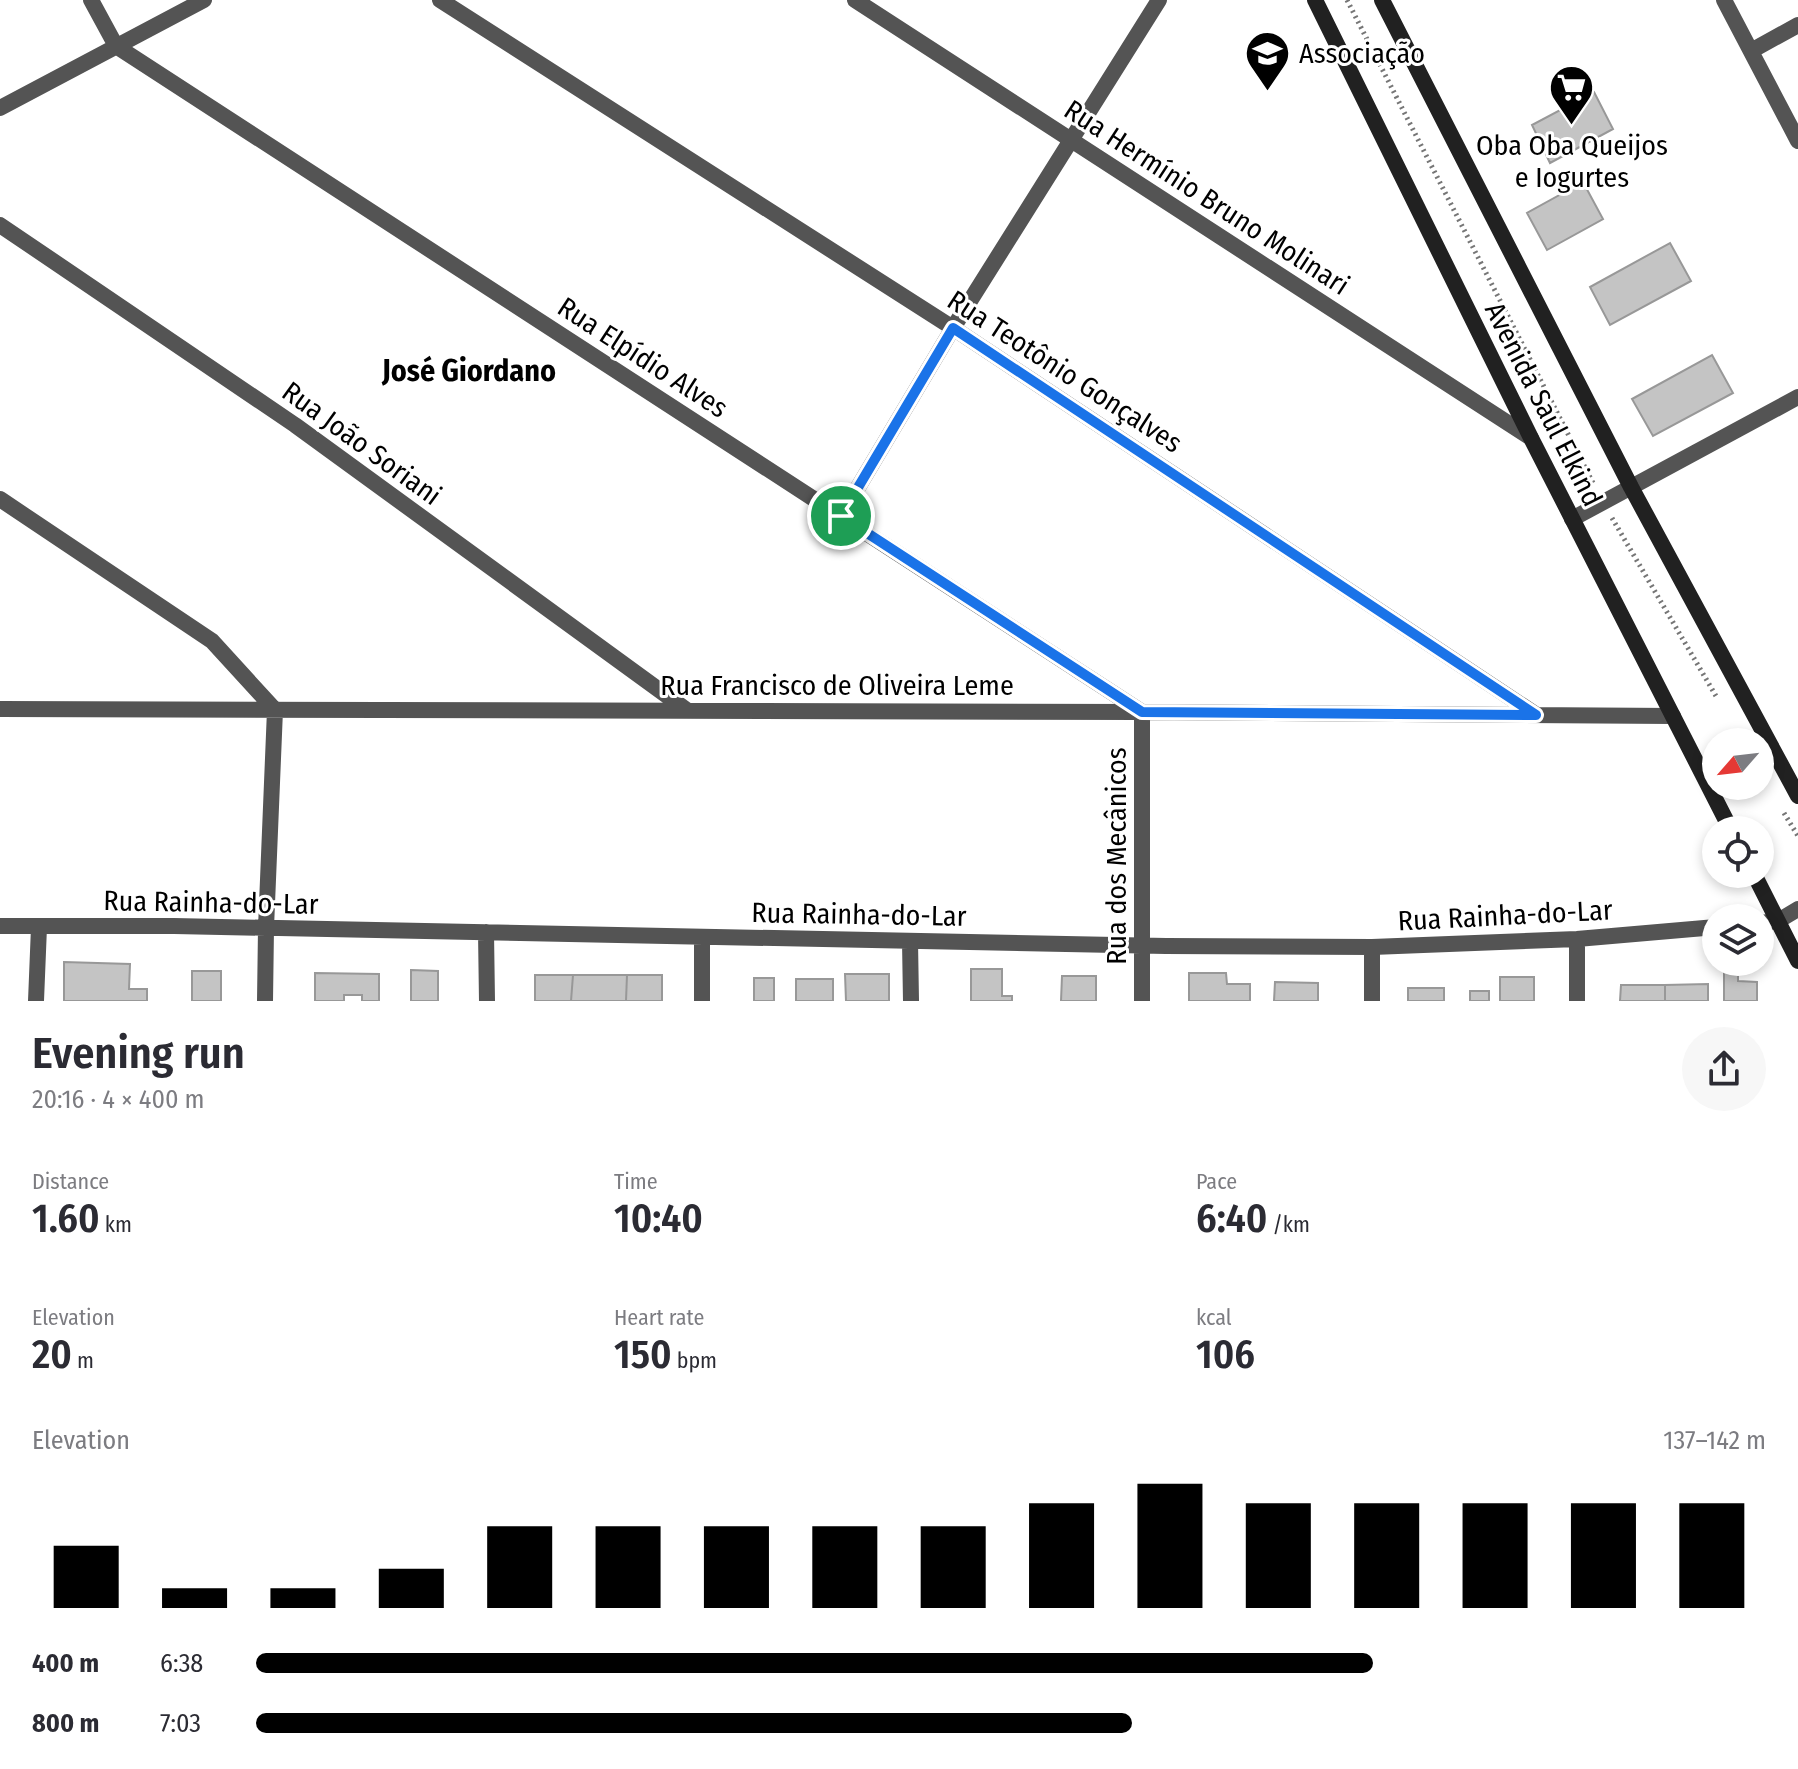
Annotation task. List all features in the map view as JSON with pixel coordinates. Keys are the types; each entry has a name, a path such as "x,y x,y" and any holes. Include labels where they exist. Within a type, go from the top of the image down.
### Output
{"main road":[{"name":"Avenida Saul Elkind","path":"1315,0 1531,438 1724,816"},
{"name":"Avenida Saul Elkind","path":"1382,0 1631,487 1798,796"},
{"path":"1761,888 1798,961"}],"street":[{"path":"91,0 116,46"},
{"path":"0,108 204,0"},
{"name":"Rua Teotônio Gonçalves","path":"440,0 953,328 1536,715"},
{"name":"Rua Hermínio Bruno Molinari","path":"855,0 1531,438"},
{"path":"841,516 953,328 1159,0"},
{"path":"1724,0 1798,141"},
{"path":"1751,51 1798,25"},
{"name":"Rua Elpídio Alves","path":"116,46 1142,712"},
{"name":"Rua João Soriani","path":"0,225 295,425 688,711"},
{"path":"1572,519 1798,397"},
{"path":"0,499 212,641 275,710 265,1001"},
{"name":"Rua Francisco de Oliveira Leme","path":"0,709 1673,716"},
{"name":"Rua dos Mecânicos","path":"1142,712 1142,1001"},
{"path":"1774,921 1798,909"},
{"name":"Rua Rainha-do-Lar","path":"0,926 266,928 1141,946 1372,947 1577,939 1702,928"},
{"path":"36,1001 39,927"},
{"path":"486,932 487,1001"},
{"path":"702,937 702,1001"},
{"path":"1577,939 1577,1001"},
{"path":"910,941 911,1001"},
{"path":"1372,947 1372,1001"}],"path":[{"path":"1347,0 1603,502 1720,702"}],"building":[{"name":"Oba Oba Queijos e Iogurtes","path":"1594,92 1613,129 1550,163 1532,125"},
{"path":"1583,182 1603,219 1547,250 1527,213"},
{"path":"1670,243 1691,281 1610,325 1590,287"},
{"path":"1712,355 1733,393 1653,436 1632,399"},
{"path":"64,962 130,964 129,989 147,989 147,1001 64,1001"},
{"path":"971,969 1002,969 1002,996 1012,996 1012,1001 971,1001"},
{"path":"411,970 438,971 438,1001 411,1001"},
{"path":"192,971 221,971 221,1001 192,1001"},
{"path":"315,973 379,974 379,1001 362,1001 362,995 344,995 344,1001 315,1001"},
{"path":"1189,973 1226,973 1227,984 1250,984 1250,1001 1189,1001"},
{"path":"845,974 889,974 889,1001 846,1001"},
{"path":"535,975 573,975 571,1001 535,1001"},
{"path":"573,975 627,975 626,1001 571,1001"},
{"path":"627,975 662,975 662,1001 626,1001"},
{"path":"1062,976 1096,976 1096,1001 1061,1001"},
{"path":"1724,976 1738,976 1738,981 1757,982 1757,1001 1724,1001"},
{"path":"1500,977 1534,977 1534,1001 1500,1001"},
{"path":"754,978 774,978 774,1001 754,1001"},
{"path":"796,979 833,979 833,1001 796,1001"},
{"path":"1275,982 1318,983 1318,1001 1274,1001"},
{"path":"1708,984 1708,1001 1665,1001 1665,985"},
{"path":"1621,985 1665,985 1665,1001 1620,1001"},
{"path":"1408,988 1444,988 1444,1001 1408,1001"},
{"path":"1470,991 1489,991 1489,1001 1470,1001"}],"place":[{"name":"Associação","path":"1268,92"},
{"name":"Oba Oba Queijos e Iogurtes","path":"1572,127"}],"district":[{"name":"José Giordano","path":"469,371"}],"route":[{"path":"953,328 1536,715 1142,712 841,516 953,328"}]}
